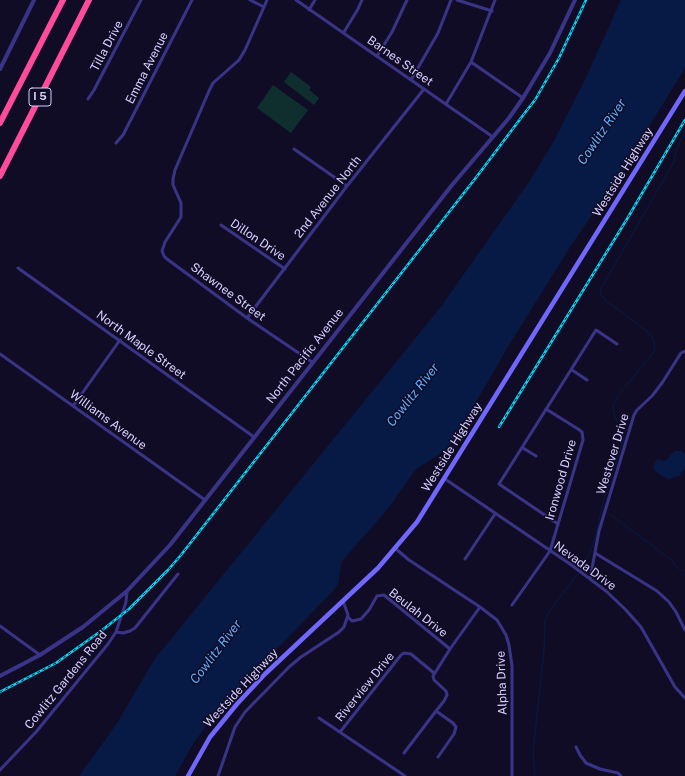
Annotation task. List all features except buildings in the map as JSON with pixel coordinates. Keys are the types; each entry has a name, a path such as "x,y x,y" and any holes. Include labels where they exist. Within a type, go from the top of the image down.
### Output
{"highway":[{"name":"I 5","path":"0,176 89,0"},
{"name":"I 5","path":"0,123 62,2"}],"main road":[{"name":"Westside Highway","path":"188,776 210,737 237,704 265,674 378,568 417,522 685,91"}],"street":[{"path":"0,68 34,0"},
{"name":"Tilla Drive","path":"88,99 141,0"},
{"name":"Emma Avenue","path":"116,143 123,135 192,0"},
{"path":"250,0 264,6 267,0"},
{"name":"Barnes Street","path":"296,0 493,137"},
{"path":"309,10 315,0"},
{"path":"344,32 362,0"},
{"path":"377,56 392,32 407,0"},
{"path":"411,80 438,33 451,0"},
{"path":"457,0 492,11"},
{"path":"446,104 471,62 495,0"},
{"name":"North Pacific Avenue","path":"0,676 40,655 83,627 127,591 170,545 312,362 523,98 550,53 575,0"},
{"name":"Shawnee Street","path":"264,6 245,50 239,60 213,83 175,170 173,185 181,203 182,211 177,225 163,246 164,256 247,318 312,362"},
{"path":"471,62 523,98"},
{"name":"2nd Avenue North","path":"247,318 347,186 424,89"},
{"path":"294,149 347,186"},
{"name":"Dillon Drive","path":"221,225 285,269"},
{"name":"North Maple Street","path":"18,268 254,437"},
{"path":"558,524 499,484 596,330 617,344"},
{"path":"73,406 120,340"},
{"name":"Westover Drive","path":"590,579 599,531 634,415 662,383 681,352 685,351"},
{"name":"Williams Avenue","path":"0,354 204,500"},
{"path":"572,370 587,380"},
{"name":"Ironwood Drive","path":"512,605 550,551 583,440 582,432 578,428 546,409"},
{"path":"523,448 536,456"},
{"name":"Nevada Drive","path":"445,479 606,591 641,627 674,687 685,698"},
{"path":"465,559 495,514"},
{"name":"Alpha Drive","path":"396,548 415,564 497,620 506,635 512,666 512,776"},
{"path":"595,553 656,591 669,602 685,630"},
{"path":"116,632 123,633 135,628 178,574"},
{"name":"Cowlitz Gardens Road","path":"0,770 22,749 102,653 116,632 126,602 127,591"},
{"name":"Beulah Drive","path":"348,615 352,621 361,618 369,610 377,596 384,595 450,649 434,673"},
{"path":"218,776 235,727 245,712 289,667 343,628 347,621 348,615 343,600"},
{"path":"450,649 480,607"},
{"path":"0,626 40,655"},
{"name":"Riverview Drive","path":"340,732 404,653 411,654 434,673"},
{"path":"404,753 447,695 446,691 434,680 434,673"},
{"path":"436,711 453,723 456,730 438,757"},
{"path":"319,718 405,776"},
{"path":"576,747 580,756 586,763 600,770 618,773 621,776"}],"green space":[{"path":"291,72 311,87 309,90 319,98 314,105 284,82"},
{"path":"273,85 308,110 291,133 257,108"}],"water":[{"name":"Cowlitz River","path":"621,0 685,0 685,68 616,180 570,247 509,345 468,416 463,429 444,451 415,470 390,506 342,561 338,584 333,591 219,709 194,742 175,776 79,776 116,725 154,660 440,308 529,182 554,141 584,82"},
{"path":"675,451 681,451 685,454 685,468 679,476 669,479 660,475 654,470 653,467 656,460 667,460"}],"waterway":[{"path":"661,106 667,110"},
{"path":"581,570 595,540 604,498 624,438 614,414 613,406 619,394 654,352 655,345 653,338 648,332 605,300 601,295 600,290 674,162 676,151 685,131"},
{"path":"611,515 670,559 685,575"},
{"path":"535,776 533,752 544,651 545,621 551,609 579,572"}],"railway":[{"path":"0,692 56,663 101,631 129,609 181,555 535,100 559,58 586,0"},
{"path":"499,427 627,219 685,120"}]}
